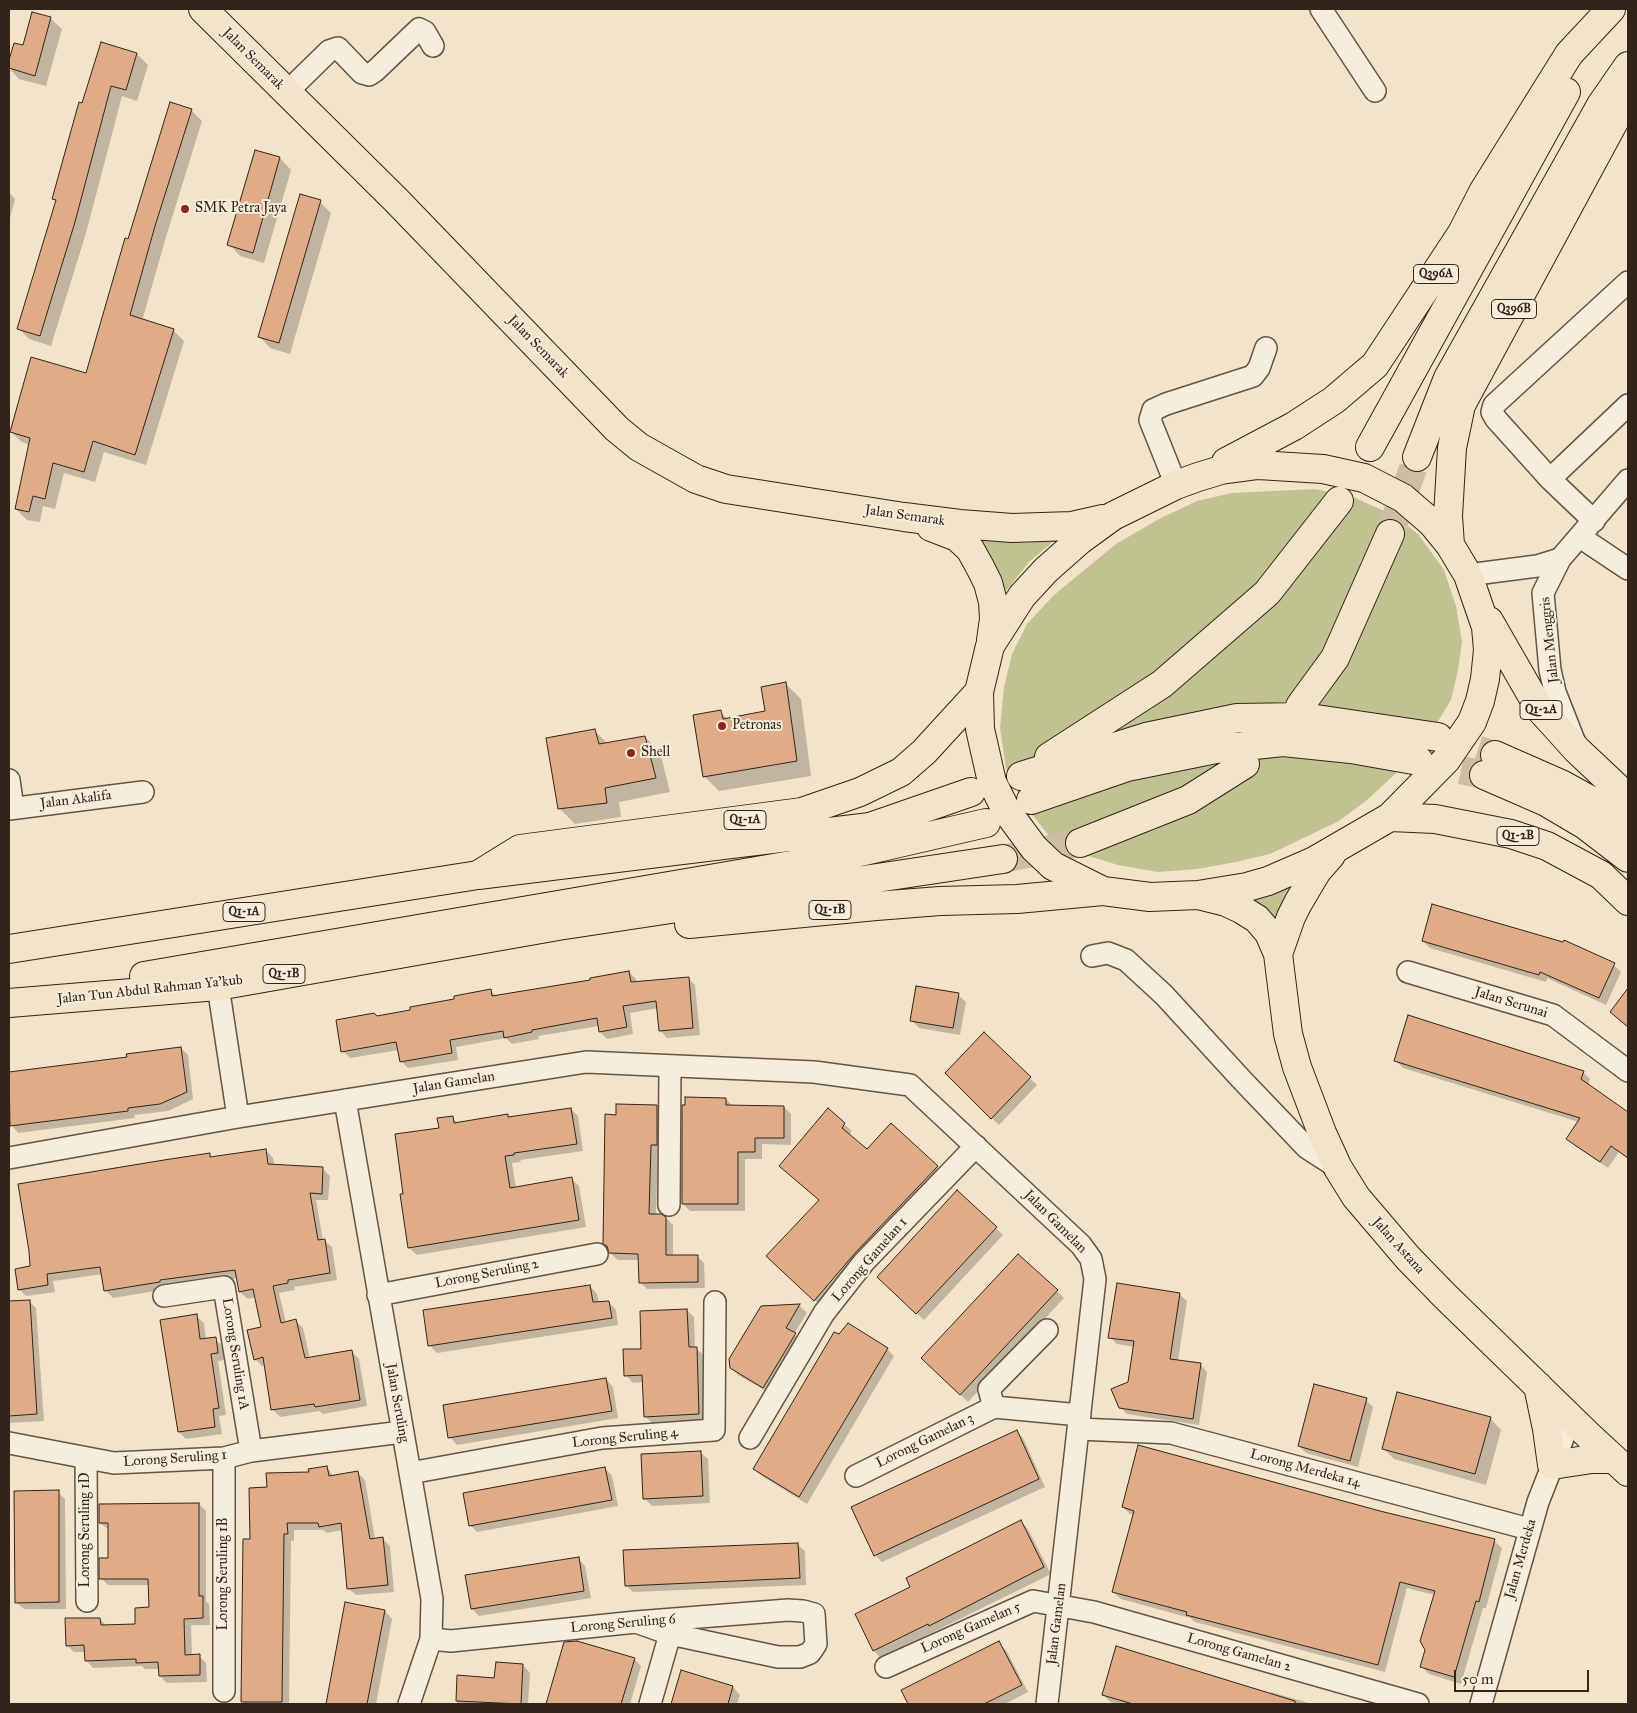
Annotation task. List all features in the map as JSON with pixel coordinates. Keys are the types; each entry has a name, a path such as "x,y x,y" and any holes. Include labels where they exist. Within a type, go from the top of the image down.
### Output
{"main road":[{"name":"Jalan Semarak","path":"203,9 396,200 617,429 639,447 696,479 726,489 960,524 1012,528 1048,528 1072,526 1113,516"},
{"path":"1370,448 1611,9"},
{"name":"Q396A","path":"1187,481 1302,421 1334,400 1375,365 1462,233 1483,192 1569,54 1611,9"},
{"path":"1417,457 1448,378 1601,105 1628,66"},
{"name":"Q396B","path":"1450,545 1448,516 1452,448 1461,404 1618,116 1628,85"},
{"path":"904,517 956,537 970,549 988,583 993,602 994,619 990,646 979,692 980,730 992,782 1006,810 1024,836 1053,866 1103,891 1150,897 1198,895 1247,887 1268,881 1314,862 1390,817 1446,760 1472,722 1480,701 1488,650 1486,627 1480,604 1468,575 1450,545 1419,510 1403,498 1364,478 1323,469 1258,465 1221,470 1187,481 1113,516 1080,540 1032,585 1012,610 990,646"},
{"path":"1026,788 1162,684 1267,593 1339,501"},
{"path":"1300,706 1335,658 1390,534"},
{"name":"Q1-2A","path":"1480,604 1539,708 1578,750 1628,798"},
{"name":"Q1-1A","path":"9,949 478,875 520,849 802,812 860,792 901,772 924,752 979,692"},
{"path":"1026,788 1146,737 1237,718 1303,717 1438,737"},
{"path":"1026,788 1216,749 1283,742 1351,749 1419,761"},
{"path":"1080,843 1188,800 1246,764"},
{"path":"1628,826 1601,806 1561,784 1490,765 1585,825 1628,858"},
{"path":"478,875 870,827 971,792"},
{"name":"Q1-2B","path":"1390,817 1435,818 1511,834 1548,846 1600,875 1628,901"},
{"path":"9,999 838,857 986,823"},
{"path":"1278,954 1291,916 1298,902 1317,872 1335,850"},
{"path":"558,926 1004,859"},
{"name":"Q1-1B","path":"558,926 666,926 885,905 1017,899 1103,891"},
{"path":"1198,895 1226,902 1256,919 1269,933 1278,954"},
{"name":"Jalan Tun Abdul Rahman Ya'kub","path":"9,1003 218,986 558,926"},
{"name":"Jalan Astana","path":"1278,954 1288,1034 1297,1067 1322,1133 1338,1168 1356,1197 1408,1258 1445,1296 1621,1465"},
{"path":"1538,1386 1552,1465 1592,1458 1621,1465"}],"street":[{"path":"1321,9 1375,91"},
{"path":"286,92 329,51 338,48 362,73 369,75 419,29 425,32 433,46"},
{"path":"1594,521 1550,479 1492,412 1494,405 1628,282"},
{"path":"1187,481 1150,420 1153,410 1253,376 1259,368 1266,348"},
{"path":"1550,479 1628,405"},
{"name":"Jalan Menggris","path":"1578,750 1555,692 1550,670 1543,593 1560,559 1628,480"},
{"path":"1580,537 1628,569"},
{"path":"1468,575 1536,566 1560,559"},
{"path":"9,780 11,809"},
{"name":"Jalan Akalifa","path":"11,809 143,792"},
{"path":"1092,956 1108,953 1126,960 1164,995 1307,1148 1338,1168"},
{"name":"Jalan Serunai","path":"1408,972 1553,1015 1628,1072"},
{"path":"218,986 238,1117"},
{"name":"Jalan Gamelan","path":"9,1158 238,1117 586,1062 814,1072 910,1085 1081,1245 1091,1259 1095,1279 1047,1704"},
{"path":"669,1205 670,1066"},
{"name":"Jalan Seruling","path":"345,1100 432,1599 431,1639 409,1704"},
{"name":"Lorong Gamelan 1","path":"750,1438 824,1313 864,1262 976,1146"},
{"name":"Lorong Seruling 2","path":"378,1295 597,1254"},
{"name":"Lorong Seruling 1A","path":"164,1296 224,1287 251,1451"},
{"name":"Lorong Seruling 4","path":"410,1473 602,1438 714,1430 714,1302"},
{"path":"1048,1330 989,1389 994,1407 1079,1422"},
{"name":"Lorong Gamelan 3","path":"856,1476 994,1407"},
{"name":"Jalan Merdeka","path":"1481,1704 1529,1529 1571,1418"},
{"name":"Lorong Merdeka 14","path":"1079,1422 1171,1433 1529,1529"},
{"name":"Lorong Seruling 1","path":"9,1443 114,1463 224,1458 251,1451 402,1432"},
{"name":"Lorong Seruling 1B","path":"224,1458 224,1691"},
{"name":"Lorong Seruling 1D","path":"86,1459 86,1601"},
{"name":"Lorong Gamelan 5","path":"886,1667 1033,1601 1059,1606"},
{"name":"Lorong Gamelan 2","path":"1059,1606 1094,1612 1418,1704"},
{"name":"Lorong Seruling 6","path":"431,1639 451,1641 636,1622 788,1610 814,1614 816,1644 810,1653 800,1657 778,1657 670,1634"},
{"path":"636,1622 670,1634 650,1704"}],"green space":[{"path":"1315,489 1353,497 1393,515 1418,534 1444,570 1456,606 1462,642 1451,700 1420,751 1367,800 1339,821 1270,854 1236,862 1197,869 1158,872 1118,865 1079,853 1050,837 1023,803 1006,768 1000,728 1004,687 1012,654 1027,624 1054,595 1116,544 1159,519 1197,501 1232,493"},
{"path":"976,539 1022,543 1055,540 1029,562 1001,597"},
{"path":"1295,885 1275,929 1246,902"}],"building":[{"path":"32,12 51,17 35,76 9,68 9,60 14,43 23,45"},
{"path":"101,42 137,53 126,90 111,86 75,222 40,336 17,329 56,200 52,199 79,102 82,103"},
{"path":"170,102 192,109 155,226 130,315 174,329 135,455 93,441 84,472 53,463 45,499 33,496 29,512 15,509 30,438 10,432 31,357 86,373 125,238 128,239"},
{"path":"255,150 280,157 253,253 227,245"},
{"path":"300,194 321,200 279,343 258,337"},
{"path":"786,682 797,761 703,777 693,715 721,710 723,719 765,711 761,687"},
{"path":"595,729 599,744 645,736 656,778 605,788 607,803 558,809 546,738"},
{"path":"1432,904 1563,942 1564,940 1615,963 1599,998 1540,972 1539,975 1422,941"},
{"path":"629,971 631,982 689,977 693,1028 659,1031 656,1001 623,1006 627,1027 599,1032 597,1018 532,1030 532,1032 504,1038 503,1031 450,1040 452,1053 400,1062 396,1042 341,1052 336,1020 374,1013 377,1016 410,1010 410,1007 454,999 454,996 491,989 492,996 590,980 590,978"},
{"path":"916,986 959,993 953,1028 910,1021"},
{"path":"1628,988 1628,1027 1610,1012"},
{"path":"1408,1015 1584,1071 1581,1079 1628,1112 1628,1158 1611,1146 1600,1162 1566,1139 1580,1118 1394,1061"},
{"path":"984,1032 1031,1077 991,1119 945,1073"},
{"path":"181,1047 187,1092 160,1104 128,1108 128,1111 10,1126 9,1072 127,1057 126,1054"},
{"path":"685,1097 726,1098 726,1105 784,1106 784,1138 755,1138 755,1152 738,1152 738,1204 682,1204 682,1105 685,1105"},
{"path":"616,1104 657,1105 657,1145 651,1145 649,1214 661,1214 666,1217 666,1255 698,1255 698,1282 639,1283 638,1254 609,1253 607,1246 603,1244 605,1114 616,1115"},
{"path":"571,1108 577,1144 505,1156 510,1188 572,1177 579,1220 408,1248 400,1194 403,1194 395,1134 439,1128 437,1118 453,1116 454,1123 508,1114 508,1117"},
{"path":"828,1108 845,1123 842,1128 867,1149 891,1123 938,1166 855,1253 814,1301 766,1256 819,1200 779,1166"},
{"path":"266,1149 268,1164 323,1167 322,1194 310,1193 318,1240 325,1239 330,1273 288,1280 288,1283 273,1286 281,1323 296,1319 305,1358 352,1350 360,1400 315,1407 314,1404 271,1410 263,1357 254,1360 247,1330 261,1327 253,1289 239,1292 235,1270 160,1280 160,1282 104,1291 100,1267 47,1274 48,1285 18,1290 15,1269 30,1266 18,1184 210,1153 210,1157"},
{"path":"957,1190 997,1227 916,1314 877,1277"},
{"path":"1018,1254 1058,1290 960,1395 921,1358"},
{"path":"1117,1283 1180,1293 1170,1359 1201,1363 1193,1419 1119,1408 1111,1389 1128,1382 1134,1341 1108,1338"},
{"path":"590,1285 593,1302 609,1301 612,1318 428,1346 423,1310"},
{"path":"30,1300 37,1414 9,1416 9,1301"},
{"path":"800,1304 786,1328 796,1333 763,1388 730,1368 729,1359 761,1306"},
{"path":"687,1309 689,1347 697,1347 699,1414 644,1417 642,1375 624,1376 623,1349 641,1349 640,1311"},
{"path":"197,1314 200,1339 216,1337 218,1353 211,1354 219,1408 213,1409 215,1427 178,1432 160,1320"},
{"path":"848,1323 888,1348 799,1497 753,1469 834,1332 839,1334"},
{"path":"606,1378 612,1411 448,1438 443,1405"},
{"path":"1314,1384 1367,1398 1350,1461 1298,1446"},
{"path":"1397,1392 1491,1417 1475,1474 1382,1449"},
{"path":"1017,1430 1039,1479 874,1556 851,1507"},
{"path":"1138,1445 1380,1511 1495,1539 1479,1602 1476,1601 1454,1677 1420,1667 1425,1650 1420,1641 1435,1591 1400,1582 1378,1665 1186,1615 1187,1612 1112,1592 1134,1511 1122,1507"},
{"path":"701,1451 703,1496 643,1499 641,1454"},
{"path":"327,1466 329,1476 358,1471 370,1539 383,1537 388,1585 347,1589 341,1523 319,1527 318,1523 287,1523 288,1534 284,1534 282,1702 241,1702 243,1539 250,1539 249,1488 267,1487 266,1473 309,1472 308,1469"},
{"path":"605,1467 612,1500 469,1526 463,1493"},
{"path":"59,1490 59,1602 15,1603 14,1491"},
{"path":"199,1503 199,1596 203,1596 203,1618 184,1619 185,1655 200,1654 200,1675 159,1676 158,1662 136,1663 136,1659 85,1661 84,1645 66,1646 65,1618 100,1618 101,1625 135,1624 135,1608 149,1607 148,1579 99,1579 99,1558 108,1558 108,1523 99,1523 99,1504"},
{"path":"1021,1520 1044,1567 929,1626 928,1624 873,1651 855,1614 910,1587 906,1578"},
{"path":"798,1543 800,1578 625,1586 623,1550"},
{"path":"579,1557 584,1591 471,1609 465,1575"},
{"path":"345,1602 385,1610 367,1704 326,1704"},
{"path":"577,1641 635,1658 621,1704 546,1704 564,1642"},
{"path":"999,1641 1022,1685 984,1704 908,1704 901,1690"},
{"path":"1116,1646 1295,1701 1295,1704 1133,1704 1102,1695"},
{"path":"496,1662 523,1664 521,1704 456,1701 457,1675 494,1678"},
{"path":"681,1670 733,1686 728,1704 671,1704"}],"tunnel":[{"path":"1390,534 1417,457"},
{"path":"1438,737 1495,755"},
{"path":"1420,761 1484,775"},
{"path":"1003,859 1080,843"}],"place":[{"name":"SMK Petra Jaya","path":"185,209"},
{"name":"Petronas","path":"722,726"},
{"name":"Shell","path":"631,753"}]}
